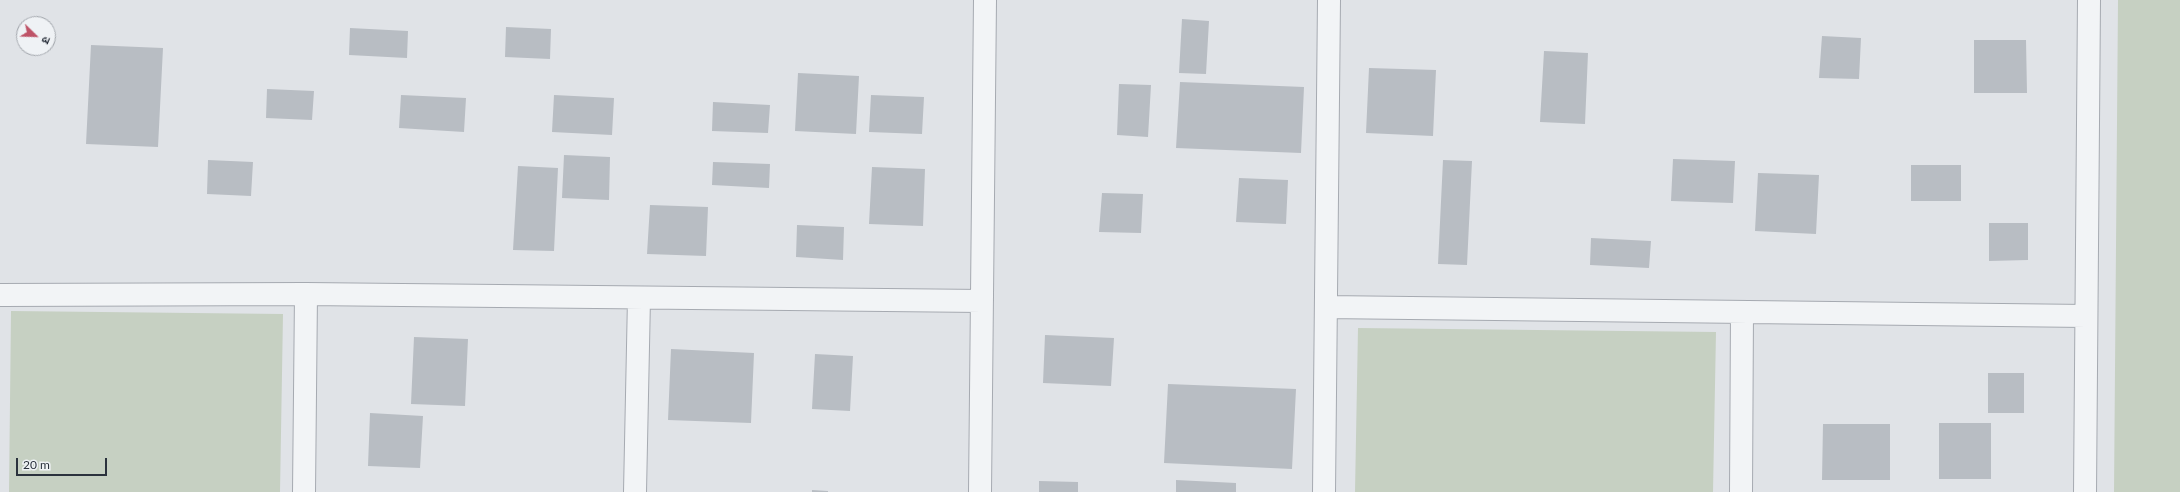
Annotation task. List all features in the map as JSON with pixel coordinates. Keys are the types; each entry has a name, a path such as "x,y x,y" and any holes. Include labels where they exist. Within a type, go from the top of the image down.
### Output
{"street":[{"path":"980,492 985,0"},
{"path":"1324,492 1329,0"},
{"path":"2085,492 2089,0"},
{"path":"0,296 306,294 982,301"},
{"path":"304,492 306,294"},
{"path":"635,492 639,298"},
{"path":"1326,307 2086,316"},
{"path":"1741,492 1742,312"}],"green space":[{"path":"2118,0 2180,0 2180,492 2114,492"},
{"path":"11,311 283,314 280,492 9,492"},
{"path":"1358,328 1716,332 1713,492 1355,492"}],"building":[{"path":"1182,19 1209,21 1206,74 1179,73"},
{"path":"506,27 551,29 550,59 505,57"},
{"path":"350,28 408,31 407,58 349,55"},
{"path":"1822,36 1861,38 1859,79 1819,78"},
{"path":"1974,40 2026,40 2027,93 1974,93"},
{"path":"91,45 163,48 158,147 86,144"},
{"path":"1544,51 1588,53 1585,124 1540,122"},
{"path":"1369,68 1436,70 1433,136 1366,133"},
{"path":"798,73 859,76 856,134 795,131"},
{"path":"1180,82 1304,87 1301,153 1176,148"},
{"path":"1119,84 1151,85 1148,137 1117,135"},
{"path":"267,89 314,91 312,120 266,118"},
{"path":"401,95 466,98 464,132 399,128"},
{"path":"554,95 614,98 612,135 552,132"},
{"path":"871,95 924,97 922,134 869,132"},
{"path":"713,102 770,105 768,133 712,131"},
{"path":"564,155 610,157 609,200 562,198"},
{"path":"1673,159 1735,161 1733,203 1671,201"},
{"path":"208,160 253,162 251,196 207,194"},
{"path":"1443,160 1472,161 1467,265 1438,264"},
{"path":"713,162 770,164 769,188 712,185"},
{"path":"1911,165 1961,165 1961,201 1911,201"},
{"path":"518,166 558,168 554,251 513,250"},
{"path":"872,167 925,169 923,226 869,224"},
{"path":"1758,173 1819,175 1816,234 1755,231"},
{"path":"1239,178 1288,180 1286,224 1236,222"},
{"path":"1102,193 1143,194 1141,233 1099,232"},
{"path":"650,205 708,207 706,256 647,254"},
{"path":"1989,223 2028,223 2028,260 1989,261"},
{"path":"797,225 844,227 843,260 796,257"},
{"path":"1591,238 1651,241 1649,268 1590,265"},
{"path":"1045,335 1114,338 1111,386 1043,383"},
{"path":"414,337 468,339 465,406 411,404"},
{"path":"671,349 754,353 751,423 668,420"},
{"path":"815,354 853,356 850,411 812,409"},
{"path":"1988,373 2024,373 2024,413 1988,413"},
{"path":"1168,384 1296,389 1292,469 1164,463"},
{"path":"370,413 423,416 420,468 368,466"},
{"path":"1939,423 1991,423 1991,479 1939,479"},
{"path":"1823,424 1890,424 1890,480 1822,480"},
{"path":"1176,480 1236,483 1236,492 1176,492"},
{"path":"1039,481 1078,482 1078,492 1039,492"},
{"path":"812,490 828,491 828,492 812,492"}]}
